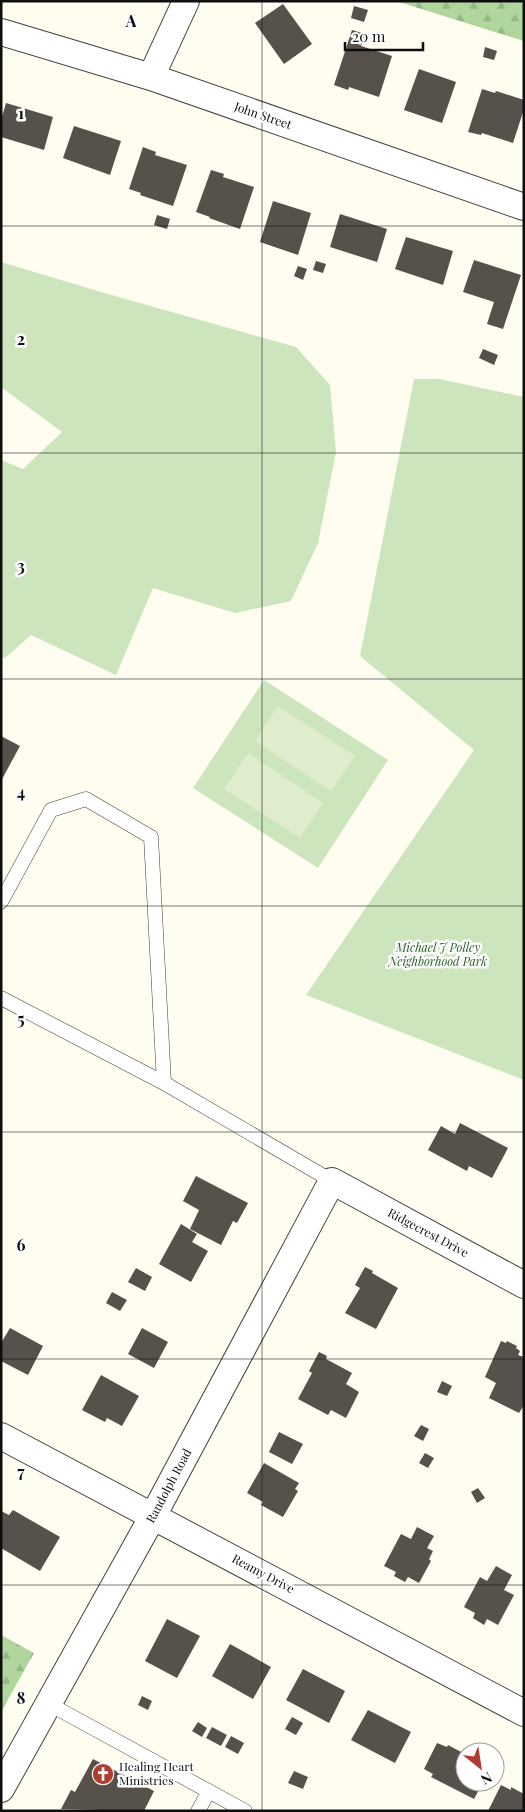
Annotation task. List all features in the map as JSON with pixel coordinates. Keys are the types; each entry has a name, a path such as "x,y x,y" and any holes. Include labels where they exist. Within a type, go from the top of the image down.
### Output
{"street":[{"path":"152,78 186,1"},
{"name":"John Street","path":"1,32 152,78 524,207"},
{"name":"Ridgecrest Drive","path":"332,1181 524,1285"},
{"name":"Randolph Road","path":"1,1789 153,1516 332,1181"},
{"name":"Reamy Drive","path":"1,1436 524,1713"}],"lane":[{"path":"1,902 51,810 86,799 151,837 164,1083"},
{"path":"1,998 164,1083 332,1181"},
{"path":"49,1704 245,1811"},
{"path":"198,1811 209,1791"}],"green space":[{"path":"396,1 524,1 524,41"},
{"path":"1,262 296,347 330,385 336,452 318,543 291,601 235,613 153,588 116,675 31,635 5,658 1,656 1,460 23,469 62,432 1,387"},
{"name":"Michael J Polley Neighborhood Park","path":"414,379 439,379 524,397 524,1080 306,995 474,750 360,656"},
{"path":"264,680 388,760 318,868 193,788"},
{"path":"278,706 355,756 331,791 255,741"},
{"path":"248,753 323,803 300,838 224,789"},
{"path":"1,1635 34,1653 1,1712"}],"building":[{"path":"283,4 312,44 284,64 255,23"},
{"path":"354,6 368,10 364,22 351,18"},
{"path":"352,30 365,34 361,46 392,56 379,97 349,87 348,90 334,85"},
{"path":"485,47 497,51 494,60 483,57"},
{"path":"419,69 456,82 442,123 404,110"},
{"path":"482,89 495,93 496,91 524,100 524,109 513,143 482,133 481,135 468,132"},
{"path":"6,103 53,117 44,150 1,137 1,120"},
{"path":"74,126 121,141 110,175 63,158"},
{"path":"143,147 156,152 155,155 187,165 173,206 140,195 141,193 129,189"},
{"path":"211,170 224,174 223,177 254,187 240,229 196,212"},
{"path":"273,201 311,213 298,255 260,242"},
{"path":"340,214 387,229 377,262 330,247"},
{"path":"157,215 170,219 167,229 154,225"},
{"path":"406,237 453,251 443,285 395,269"},
{"path":"474,260 521,275 503,329 487,324 494,302 463,292"},
{"path":"316,261 326,264 323,273 313,270"},
{"path":"298,266 307,269 303,280 294,276"},
{"path":"483,349 498,355 494,365 479,358"},
{"path":"1,736 20,746 1,781"},
{"path":"460,1123 508,1148 492,1178 469,1166 467,1171 428,1150 441,1126 455,1134"},
{"path":"196,1176 248,1203 237,1223 233,1221 221,1245 190,1229 199,1210 183,1201"},
{"path":"181,1224 197,1234 192,1242 208,1251 191,1282 159,1264"},
{"path":"365,1267 398,1288 376,1329 345,1313 360,1288 355,1285"},
{"path":"136,1268 152,1277 145,1291 128,1282"},
{"path":"112,1292 127,1300 120,1311 106,1303"},
{"path":"10,1328 43,1346 28,1375 1,1361 1,1343"},
{"path":"142,1328 168,1342 154,1368 128,1354"},
{"path":"501,1341 506,1343 507,1341 517,1346 516,1348 520,1351 518,1355 524,1357 524,1405 519,1413 489,1398 496,1383 485,1377"},
{"path":"319,1352 327,1356 326,1359 352,1373 346,1384 359,1392 346,1418 331,1410 328,1415 298,1399 312,1373 309,1371"},
{"path":"101,1375 139,1396 122,1426 107,1418 105,1422 82,1410"},
{"path":"442,1381 452,1386 447,1396 437,1392"},
{"path":"421,1425 429,1429 423,1441 414,1436"},
{"path":"279,1432 303,1444 292,1464 269,1452"},
{"path":"425,1453 434,1458 428,1468 419,1463"},
{"path":"264,1463 299,1483 295,1489 298,1491 283,1517 261,1505 263,1502 247,1493"},
{"path":"478,1488 485,1498 477,1503 471,1492"},
{"path":"13,1510 60,1537 40,1571 1,1548 1,1511 9,1515"},
{"path":"417,1527 434,1536 427,1548 433,1551 429,1559 431,1561 419,1583 408,1577 405,1582 394,1576 396,1572 384,1566 401,1534 411,1539"},
{"path":"496,1566 512,1575 504,1590 514,1595 498,1625 487,1619 484,1625 473,1618 475,1613 464,1607 480,1577 487,1581"},
{"path":"167,1619 200,1636 177,1678 145,1661"},
{"path":"230,1644 271,1667 253,1699 212,1676"},
{"path":"303,1669 345,1691 329,1723 286,1700"},
{"path":"142,1696 152,1701 148,1710 138,1705"},
{"path":"368,1710 411,1732 395,1763 351,1740"},
{"path":"292,1717 303,1723 296,1735 285,1729"},
{"path":"198,1722 207,1728 202,1737 192,1731"},
{"path":"212,1727 227,1735 221,1746 206,1738"},
{"path":"231,1736 244,1743 238,1754 225,1747"},
{"path":"437,1743 455,1749 455,1789 431,1777 433,1774 424,1769"},
{"name":"Healing Heart Ministries","path":"93,1759 154,1791 144,1811 61,1809 71,1790 75,1792"},
{"path":"294,1771 308,1777 303,1789 288,1783"},
{"path":"505,1787 511,1790 511,1787 524,1794 524,1811 488,1811 498,1792 505,1792"},
{"path":"460,1792 478,1792 474,1799"}],"place":[{"name":"Healing Heart Ministries","path":"103,1774"}]}
